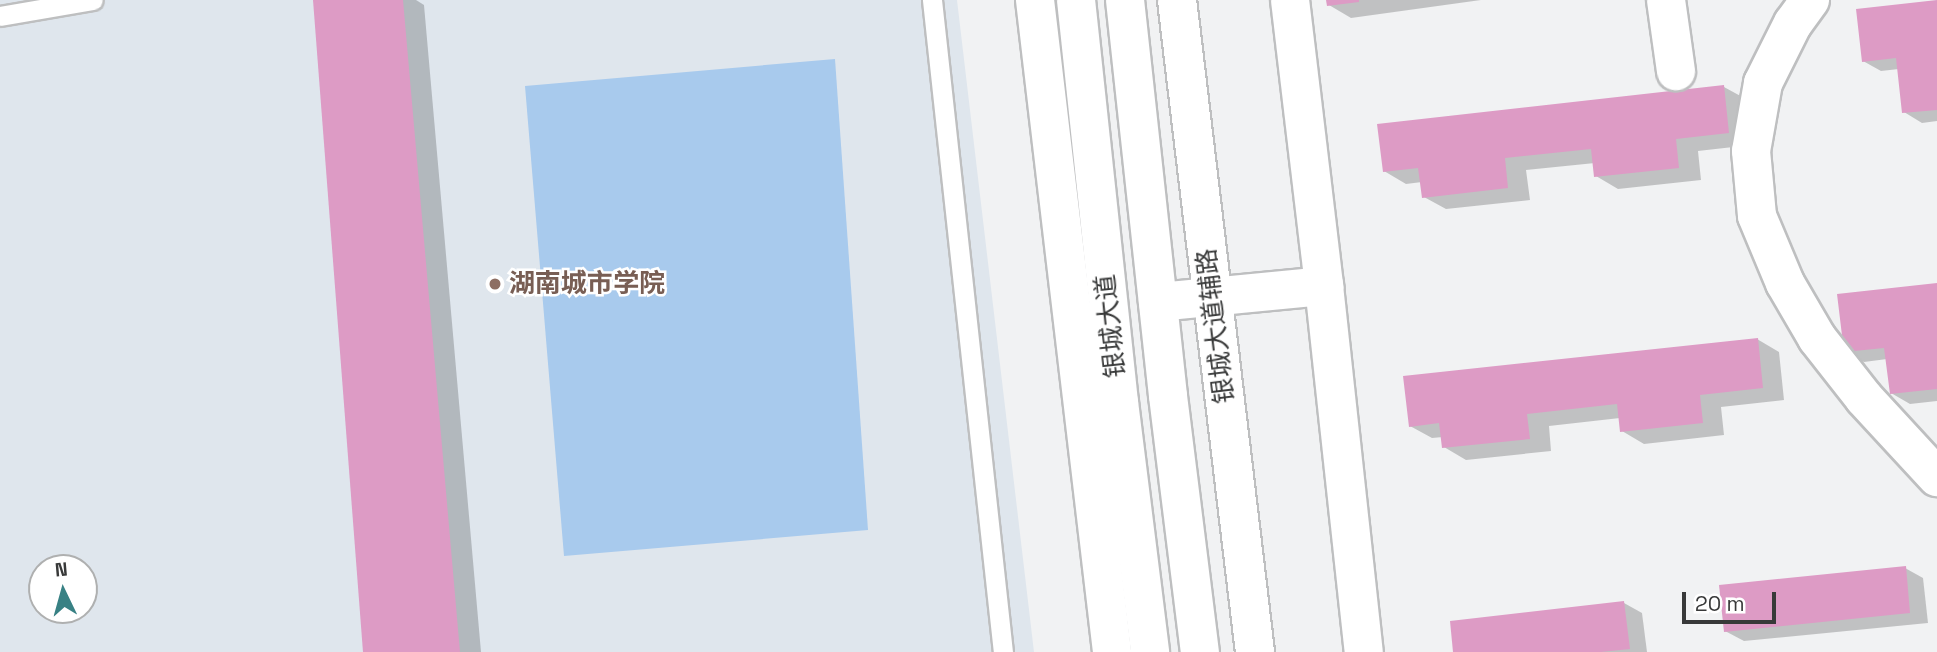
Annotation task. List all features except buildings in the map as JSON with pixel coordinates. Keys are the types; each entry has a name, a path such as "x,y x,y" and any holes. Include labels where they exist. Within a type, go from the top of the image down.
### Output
{"street":[{"path":"1035,0 1112,652"},
{"name":"银城大道","path":"1076,0 1150,652"},
{"name":"银城大道","path":"1125,0 1199,652"},
{"name":"银城大道辅路","path":"1177,0 1255,652"},
{"path":"1290,0 1364,652"},
{"path":"1665,0 1676,71"},
{"path":"1810,0 1793,23 1763,83 1751,151 1757,216 1785,283 1817,338 1864,398 1937,477"},
{"path":"1158,302 1324,286"}],"lane":[{"path":"0,16 93,0"},
{"path":"932,0 1003,652"}],"shaded area":[{"name":"湖南城市学院","path":"0,0 957,0 1034,652 0,652"},
{"path":"835,59 868,530 564,556 525,86"}],"place":[{"name":"湖南城市学院","path":"495,284"}]}
